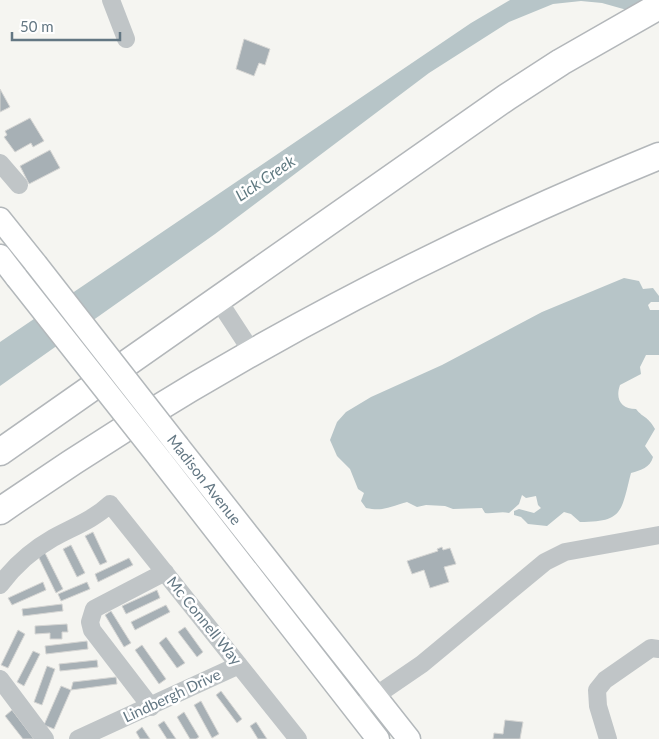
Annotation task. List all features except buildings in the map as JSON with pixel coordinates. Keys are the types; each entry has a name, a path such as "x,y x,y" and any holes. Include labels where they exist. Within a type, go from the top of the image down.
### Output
{"highway":[{"path":"0,452 507,97 595,42 659,6"},
{"path":"0,511 140,419 252,352 328,310 468,240 659,156"}],"main road":[{"name":"Madison Avenue","path":"0,219 409,739"},
{"name":"Madison Avenue","path":"0,256 378,739"}],"street":[{"path":"110,0 126,39"},
{"path":"0,163 18,184"},
{"path":"218,300 252,352"},
{"name":"Mc Connell Way","path":"0,585 13,567 50,539 97,516 110,504 298,739"},
{"path":"355,709 422,664 546,562 565,552 659,535"},
{"path":"151,707 92,630 90,622 94,608 164,572"},
{"path":"608,739 598,706 597,690 605,680 651,648 659,649"},
{"name":"Lindbergh Drive","path":"78,739 239,665"},
{"path":"0,679 45,739"}],"water":[{"name":"Lick Creek","path":"510,0 659,0 659,19 602,3 581,1 553,4 509,22 429,73 215,234 0,386 0,342 471,23"},
{"path":"624,278 639,281 643,289 653,288 659,296 659,302 651,302 648,305 650,310 659,310 659,355 646,355 640,367 641,374 620,385 618,395 620,402 626,407 636,409 650,421 655,429 645,446 653,457 652,461 645,468 631,473 622,505 613,517 605,520 580,522 571,514 564,512 547,526 528,524 521,517 514,515 514,511 519,509 534,513 541,508 538,505 536,496 526,498 522,495 519,504 509,513 485,513 482,508 453,509 445,506 426,505 417,507 407,502 383,509 366,508 361,501 364,493 358,489 350,469 337,456 330,440 337,422 346,412 371,397 442,365 542,312"}]}
